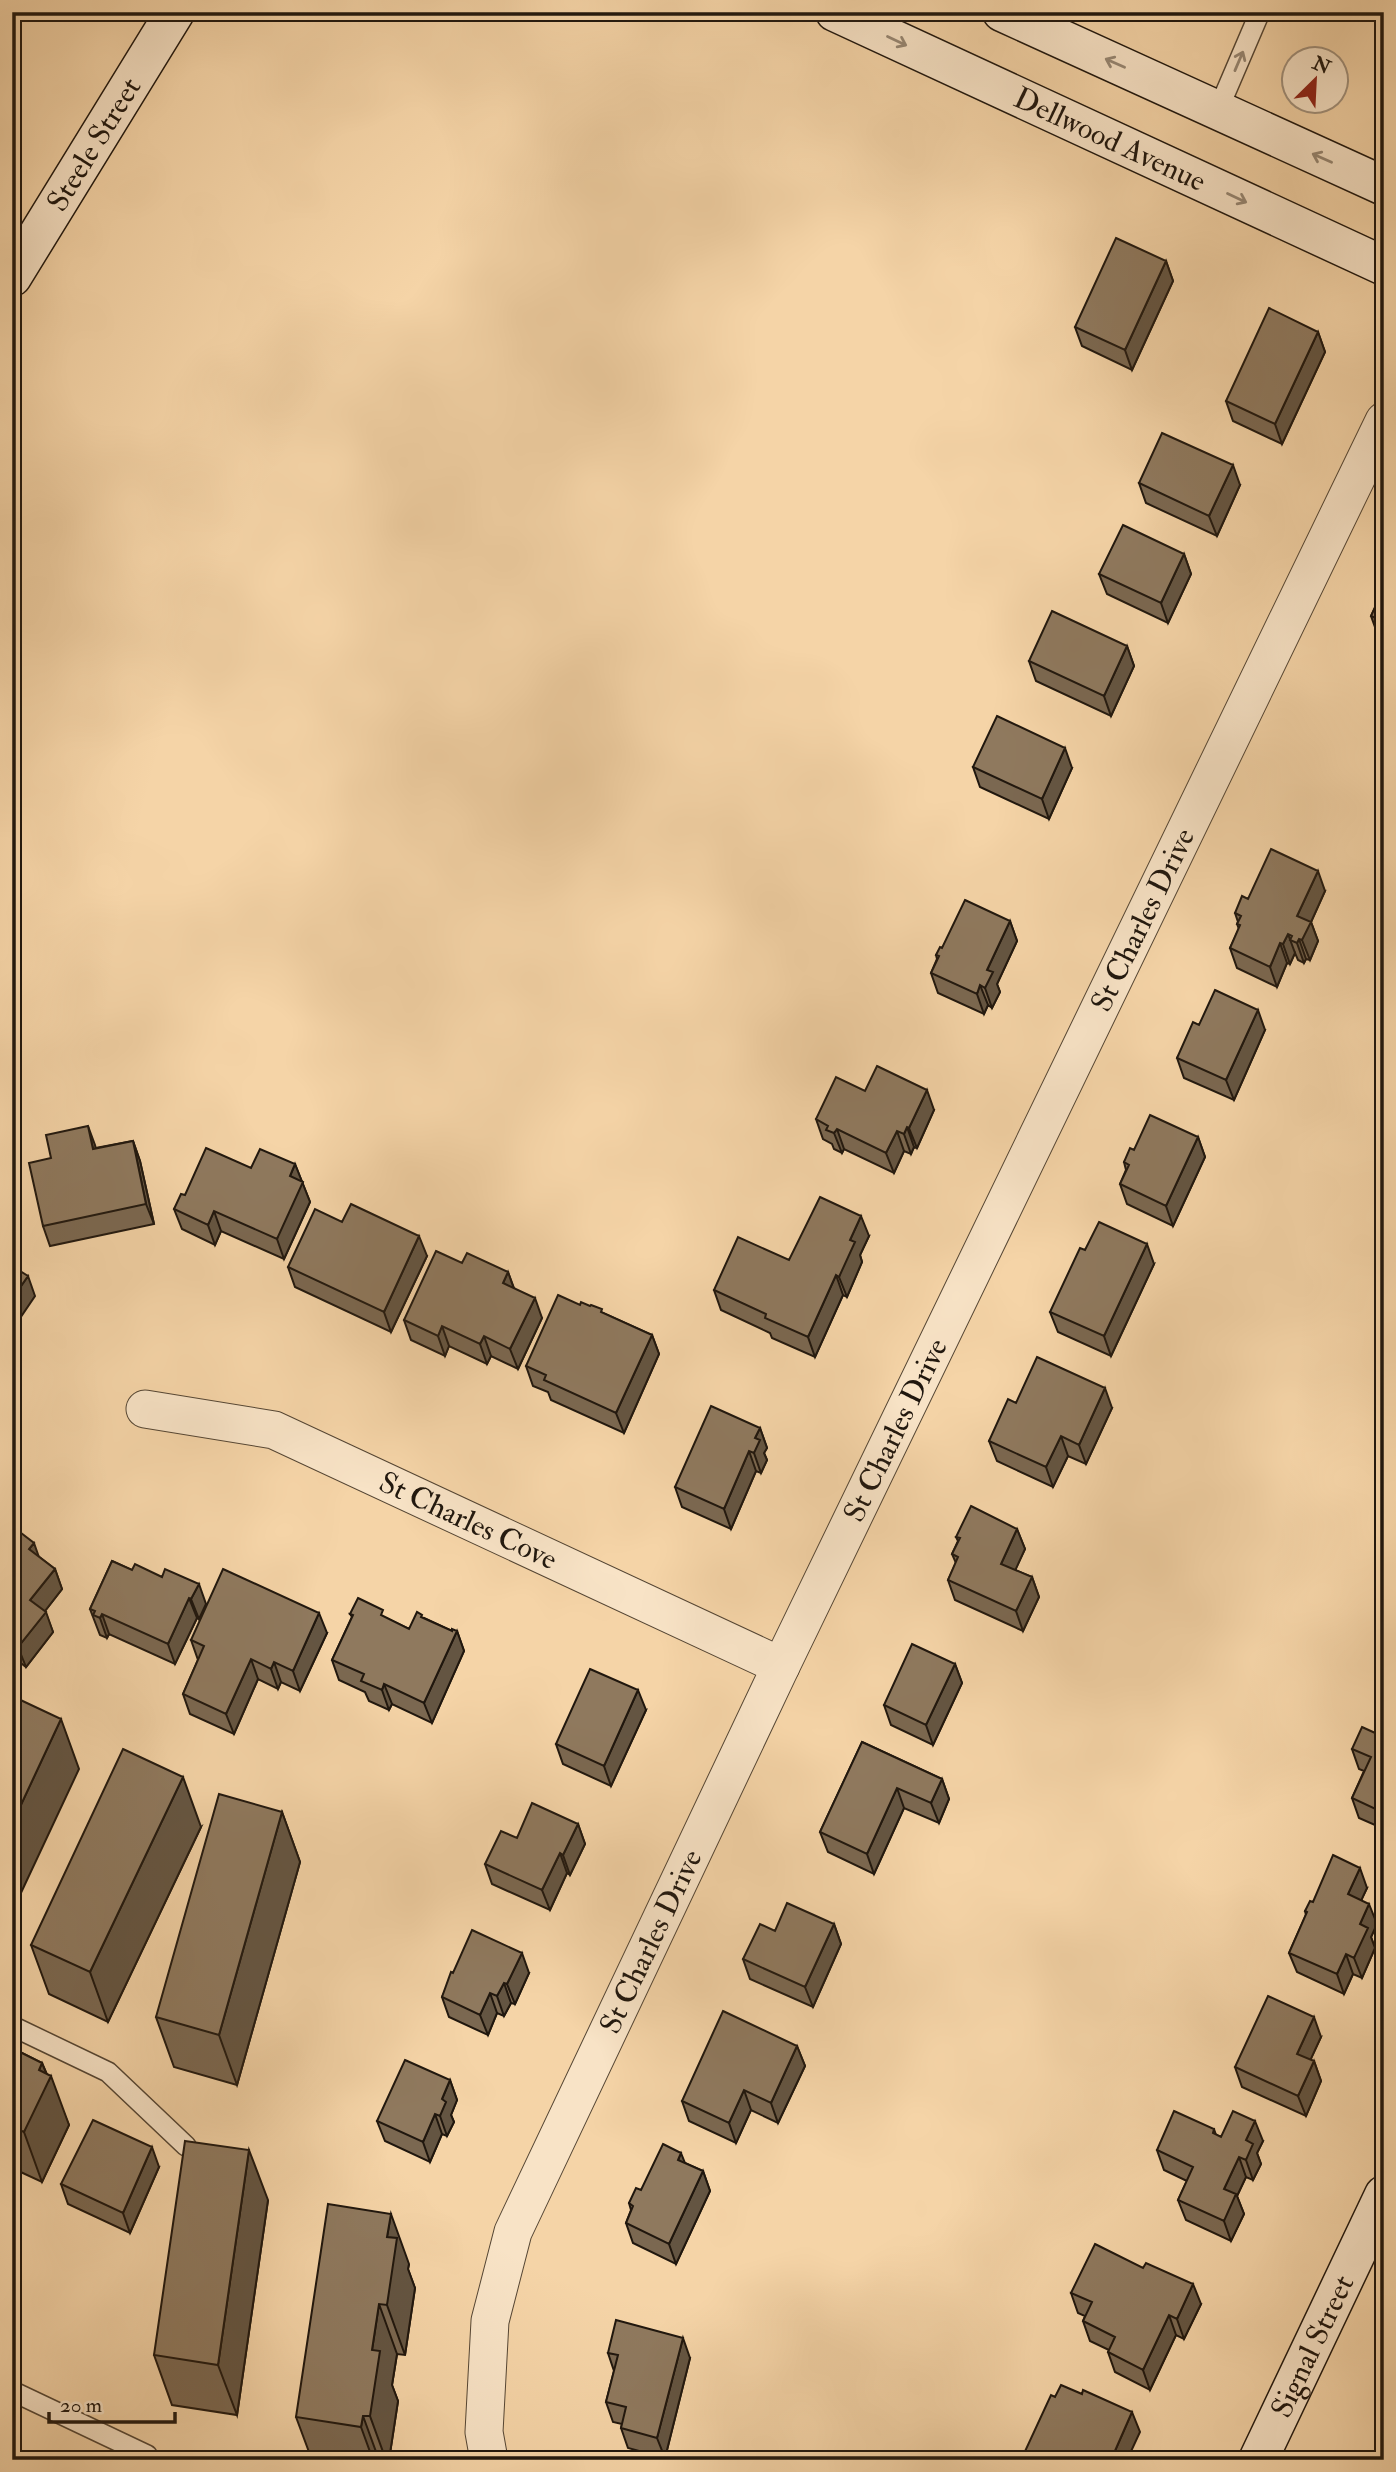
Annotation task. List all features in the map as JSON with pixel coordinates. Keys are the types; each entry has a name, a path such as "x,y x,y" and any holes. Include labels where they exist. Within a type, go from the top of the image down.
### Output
{"street":[{"name":"Dellwood Avenue","path":"835,12 1384,266"},
{"path":"1002,12 1384,186"},
{"name":"Steele Street","path":"12,277 172,13"},
{"name":"St Charles Drive","path":"489,2460 484,2432 490,2321 513,2232 780,1666 1384,421"},
{"name":"St Charles Cove","path":"145,1409 274,1430 780,1666"},
{"name":"Signal Street","path":"1258,2460 1384,2195"}],"lane":[{"path":"1218,110 1260,12"},
{"path":"12,2026 108,2072 186,2146"},
{"path":"12,2391 150,2458"}],"building":[{"path":"1116,238 1166,261 1125,350 1075,327"},
{"path":"1269,308 1318,332 1275,424 1226,401"},
{"path":"1162,433 1233,465 1209,516 1139,483"},
{"path":"1123,525 1184,554 1161,603 1099,574"},
{"path":"1384,588 1384,622 1371,616"},
{"path":"1052,611 1127,646 1104,696 1029,661"},
{"path":"997,716 1065,748 1042,799 973,767"},
{"path":"1271,849 1318,871 1297,916 1311,922 1302,940 1299,939 1297,943 1290,940 1292,936 1288,934 1283,944 1280,943 1270,967 1230,948 1240,925 1237,924 1241,916 1235,913 1242,896 1248,899"},
{"path":"965,900 1010,921 987,970 993,972 985,988 980,985 977,994 931,973 939,956 936,955"},
{"path":"1215,990 1258,1010 1226,1080 1177,1058 1193,1022 1199,1025"},
{"path":"877,1066 927,1090 909,1128 907,1127 904,1134 897,1131 886,1153 837,1129 834,1133 826,1130 828,1126 816,1119 836,1077 865,1091"},
{"path":"1150,1115 1198,1137 1166,1206 1120,1184 1129,1165 1124,1162 1130,1148 1134,1150"},
{"path":"88,1126 93,1149 133,1141 146,1204 43,1226 29,1163 51,1158 46,1135"},
{"path":"206,1148 251,1168 260,1149 295,1164 290,1176 303,1182 277,1239 214,1211 208,1225 174,1209 181,1194 185,1195"},
{"path":"820,1197 861,1216 850,1240 855,1242 839,1277 836,1275 808,1337 765,1318 766,1314 714,1290 738,1237 789,1260"},
{"path":"351,1204 419,1236 384,1312 288,1267 315,1209 342,1222"},
{"path":"1099,1222 1147,1244 1104,1336 1050,1312 1080,1248 1085,1250"},
{"path":"436,1251 462,1263 467,1253 508,1272 503,1283 535,1298 510,1349 484,1336 480,1344 442,1326 438,1336 404,1320"},
{"path":"12,1266 28,1276 12,1299"},
{"path":"558,1295 580,1305 581,1302 602,1309 601,1312 652,1335 616,1413 544,1380 546,1375 526,1366"},
{"path":"1037,1357 1105,1388 1079,1445 1061,1436 1046,1467 989,1441 1008,1399 1016,1403"},
{"path":"711,1406 760,1428 755,1438 760,1440 754,1453 749,1451 724,1509 675,1487"},
{"path":"971,1506 1017,1529 1001,1564 1032,1577 1016,1611 948,1580 958,1557 952,1554 960,1538 956,1537"},
{"path":"12,1526 34,1543 29,1549 55,1569 30,1600 46,1612 18,1647 12,1642"},
{"path":"112,1561 132,1570 135,1564 162,1577 165,1569 199,1584 191,1599 189,1598 168,1644 102,1614 100,1618 93,1615 95,1611 90,1609"},
{"path":"223,1569 319,1613 293,1671 274,1662 271,1669 251,1659 226,1714 183,1694 204,1646 191,1640"},
{"path":"358,1598 383,1610 381,1615 409,1629 417,1612 421,1617 457,1631 424,1703 384,1684 382,1690 361,1681 364,1674 332,1660"},
{"path":"912,1644 955,1664 926,1725 884,1705"},
{"path":"590,1669 638,1690 604,1766 556,1744"},
{"path":"12,1696 61,1719 12,1824"},
{"path":"1362,1727 1384,1737 1384,1813 1352,1798 1371,1757 1352,1749"},
{"path":"862,1742 942,1779 931,1803 897,1788 867,1854 820,1832"},
{"path":"123,1749 183,1777 90,1972 31,1945"},
{"path":"219,1794 282,1812 219,2035 156,2017"},
{"path":"532,1803 578,1824 542,1890 485,1864 501,1831 517,1838"},
{"path":"1333,1855 1360,1868 1348,1894 1369,1904 1360,1924 1368,1928 1354,1958 1346,1954 1337,1974 1289,1953 1307,1912 1305,1911 1310,1901 1313,1902"},
{"path":"787,1903 834,1924 805,1987 743,1959 760,1924 775,1931"},
{"path":"472,1930 522,1953 507,1984 504,1983 497,1996 490,1993 480,2015 442,1997"},
{"path":"1268,1996 1314,2017 1297,2054 1314,2061 1298,2096 1235,2067"},
{"path":"723,2011 797,2046 771,2103 744,2090 729,2123 682,2101"},
{"path":"12,2048 42,2063 39,2070 51,2076 24,2132 12,2127"},
{"path":"405,2060 450,2080 442,2099 446,2102 440,2116 435,2114 423,2142 377,2121"},
{"path":"1174,2111 1214,2129 1213,2133 1221,2137 1233,2111 1255,2121 1246,2140 1253,2144 1246,2160 1239,2157 1224,2189 1236,2194 1224,2221 1178,2200 1193,2167 1157,2150"},
{"path":"93,2120 152,2147 123,2213 61,2184"},
{"path":"185,2141 249,2150 218,2365 154,2355"},
{"path":"663,2144 681,2153 678,2160 703,2171 669,2244 626,2223 633,2206 629,2203 636,2188 641,2190"},
{"path":"328,2204 391,2214 387,2237 397,2238 387,2305 379,2304 372,2350 380,2351 370,2416 363,2416 361,2427 296,2417"},
{"path":"1095,2244 1143,2268 1146,2263 1193,2284 1177,2319 1169,2315 1143,2370 1108,2352 1115,2337 1083,2321 1092,2302 1071,2293"},
{"path":"616,2320 683,2338 657,2438 621,2428 626,2407 606,2402 618,2355 608,2353"},
{"path":"1061,2385 1082,2394 1083,2390 1132,2412 1111,2460 1021,2460 1051,2395 1055,2397"}]}
